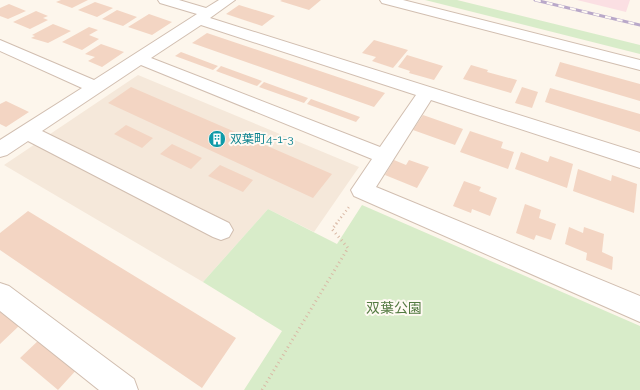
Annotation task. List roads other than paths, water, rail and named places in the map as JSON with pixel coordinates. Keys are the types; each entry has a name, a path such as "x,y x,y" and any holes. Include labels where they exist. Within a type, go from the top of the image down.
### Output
{"street":[{"path":"165,0 203,16 426,92 640,160"},
{"path":"0,150 228,0"},
{"path":"387,0 640,65"},
{"path":"0,45 94,87"},
{"path":"138,58 384,156"},
{"path":"426,92 362,190 640,309"},
{"path":"27,132 221,230"},
{"path":"0,295 123,390"}],"railway":[{"path":"535,0 640,25"}],"place":[{"name":"双葉町4-1-3","path":"217,139"}],"park label":[{"name":"双葉公園","path":"394,308"}]}
